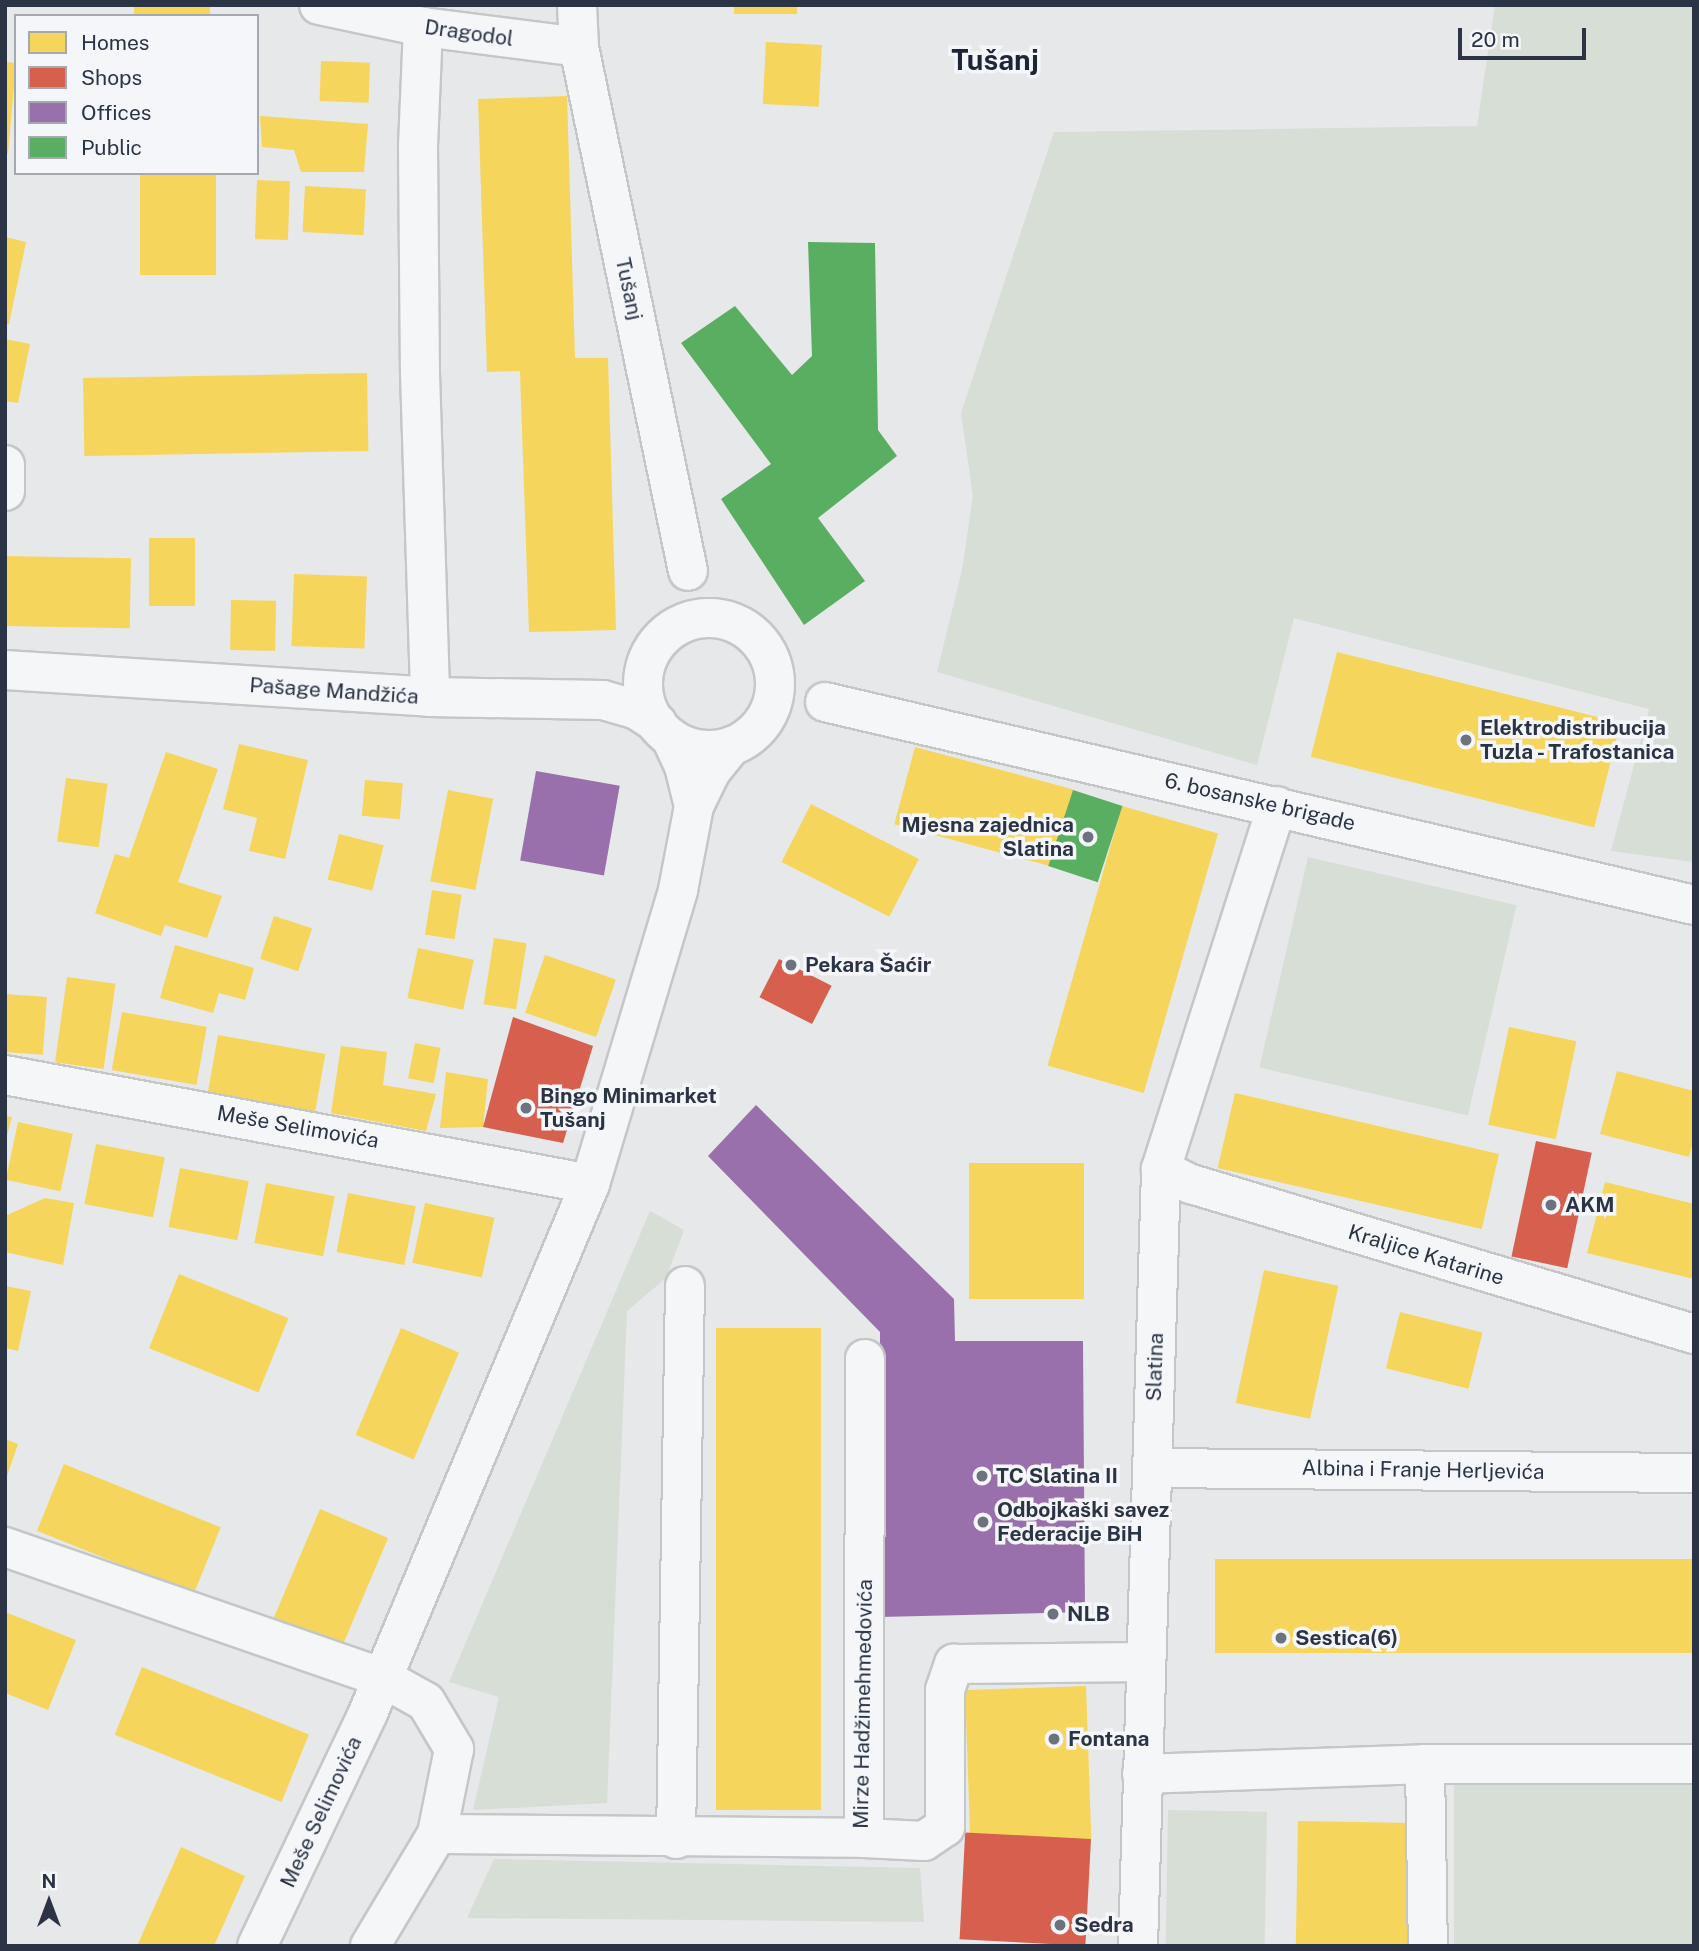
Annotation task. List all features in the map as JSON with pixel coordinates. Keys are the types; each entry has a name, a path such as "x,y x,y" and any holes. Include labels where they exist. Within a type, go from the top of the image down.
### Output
{"street":[{"name":"Dragodol","path":"319,5 423,27 579,47"},
{"name":"Tušanj","path":"577,5 579,47 688,571"},
{"path":"423,27 418,148 420,373 430,697"},
{"path":"5,465 5,491"},
{"path":"688,571 729,621 755,637 772,662 825,702"},
{"path":"670,631 684,601 688,571"},
{"path":"694,806 684,766 647,705 645,674 655,645 670,631 688,621 729,621"},
{"path":"764,721 773,703 772,662"},
{"name":"Pašage Mandžića","path":"5,670 430,697 603,700 637,710 664,730"},
{"path":"694,806 711,771 731,746 764,721 792,709 825,702"},
{"name":"6. bosanske brigade","path":"825,702 1694,905"},
{"path":"664,730 690,747 731,746"},
{"name":"Meše Selimovića","path":"257,1946 383,1678 590,1184 678,890 694,806"},
{"name":"Slatina","path":"1139,1946 1161,1169 1277,806"},
{"name":"Meše Selimovića","path":"5,1075 590,1184"},
{"name":"Kraljice Katarine","path":"1161,1169 1191,1184 1694,1334"},
{"path":"676,1839 685,1286"},
{"name":"Mirze Hadžimehmedovića","path":"437,1834 676,1839 864,1838 865,1359"},
{"name":"Albina i Franje Herljevića","path":"1152,1468 1694,1473"},
{"path":"5,1547 383,1678 426,1702 454,1749 437,1834 370,1946"},
{"path":"864,1838 924,1841 944,1827 944,1690 954,1664 1146,1662"},
{"path":"1142,1774 1425,1764 1694,1764"},
{"path":"1425,1764 1428,1946"}],"shaded area":[{"path":"1495,5 1694,5 1694,862 1611,851 1649,709 1294,618 1257,765 937,672 962,570 973,496 961,413 1054,132 1477,126"},
{"path":"1308,857 1517,905 1468,1116 1259,1067"},
{"path":"650,1211 684,1230 666,1278 627,1311 607,1803 473,1810 499,1697 449,1682"},
{"path":"1454,1764 1694,1764 1694,1946 1454,1946"},
{"path":"1168,1810 1267,1812 1265,1946 1166,1946"},
{"path":"494,1859 920,1868 924,1922 467,1918"}],"building: Homes":[{"path":"134,5 210,5 210,14 134,14"},
{"path":"734,5 797,5 797,14 734,14"},
{"path":"766,42 822,45 819,107 763,104"},
{"path":"321,61 370,63 369,103 320,101"},
{"path":"5,62 14,63 8,154 5,153"},
{"path":"567,96 575,358 608,358 616,630 529,632 520,371 487,372 478,99"},
{"path":"260,116 368,124 364,172 301,172 294,150 262,147"},
{"path":"140,175 216,175 216,275 140,275"},
{"path":"257,180 290,181 288,240 255,239"},
{"path":"305,186 366,189 364,235 303,232"},
{"path":"5,237 26,242 9,324 5,324"},
{"path":"5,339 30,344 18,403 5,401"},
{"path":"367,373 368,451 84,456 83,378"},
{"path":"149,538 195,538 195,606 149,606"},
{"path":"5,556 131,558 130,628 5,626"},
{"path":"294,574 367,577 364,649 291,646"},
{"path":"231,600 276,601 275,651 230,650"},
{"name":"Elektrodistribucija Tuzla - Trafostanica","path":"1337,652 1620,723 1594,827 1311,757"},
{"path":"239,744 308,760 285,859 249,851 257,818 223,809"},
{"path":"915,747 1073,789 1053,867 894,824"},
{"path":"166,752 218,769 178,882 222,896 207,938 165,925 161,936 95,913 115,854 129,858"},
{"path":"66,778 108,784 99,847 57,841"},
{"path":"365,780 403,783 400,819 362,816"},
{"path":"448,790 493,799 475,890 430,881"},
{"path":"811,804 919,859 889,917 781,862"},
{"path":"1122,806 1218,834 1144,1093 1048,1066"},
{"path":"339,834 384,845 372,891 328,880"},
{"path":"432,890 462,895 455,939 425,934"},
{"path":"274,916 312,928 298,971 260,959"},
{"path":"494,938 527,943 516,1009 484,1004"},
{"path":"175,945 254,968 245,1000 219,993 213,1013 160,998"},
{"path":"418,948 474,960 463,1010 407,998"},
{"path":"545,955 616,979 596,1037 525,1013"},
{"path":"67,977 116,984 104,1069 55,1062"},
{"path":"5,994 47,997 43,1055 5,1052"},
{"path":"122,1012 207,1027 196,1085 112,1070"},
{"path":"1509,1027 1576,1041 1556,1139 1488,1125"},
{"path":"218,1035 325,1054 315,1112 208,1093"},
{"path":"415,1043 441,1048 434,1083 408,1078"},
{"path":"341,1046 387,1052 383,1085 436,1094 426,1131 331,1113"},
{"path":"1617,1071 1694,1091 1694,1138 1689,1157 1600,1134"},
{"path":"446,1072 488,1079 483,1127 440,1128"},
{"path":"1235,1093 1499,1154 1482,1229 1218,1168"},
{"path":"5,1116 12,1117 6,1139 5,1139"},
{"path":"18,1122 73,1134 61,1191 6,1180"},
{"path":"96,1144 165,1157 153,1217 84,1204"},
{"path":"969,1163 1084,1163 1084,1299 969,1299"},
{"path":"180,1168 249,1181 237,1240 169,1227"},
{"path":"1605,1182 1694,1204 1694,1279 1587,1253"},
{"path":"266,1183 335,1196 323,1256 254,1243"},
{"path":"348,1193 416,1206 404,1265 337,1252"},
{"path":"45,1198 74,1203 63,1265 5,1252 5,1216"},
{"path":"425,1203 494,1218 482,1277 412,1263"},
{"path":"1264,1270 1338,1286 1310,1419 1236,1403"},
{"path":"179,1274 288,1318 258,1392 149,1348"},
{"path":"5,1286 31,1291 18,1351 5,1348"},
{"path":"1400,1312 1482,1333 1468,1389 1386,1368"},
{"path":"401,1328 459,1353 414,1459 356,1435"},
{"path":"716,1328 821,1328 821,1810 716,1810"},
{"path":"5,1439 18,1444 6,1479 5,1479"},
{"path":"64,1464 221,1527 194,1594 37,1531"},
{"path":"320,1509 388,1538 340,1650 272,1621"},
{"path":"1215,1559 1694,1559 1694,1653 1215,1653"},
{"path":"5,1612 76,1640 48,1710 5,1693"},
{"path":"142,1667 309,1734 282,1802 115,1735"},
{"path":"1086,1686 1091,1839 970,1843 965,1690"},
{"path":"1298,1821 1412,1823 1410,1946 1296,1946"},
{"path":"181,1847 245,1876 214,1946 137,1946"}],"building: Shops":[{"path":"779,959 832,986 812,1024 759,997"},
{"path":"513,1017 593,1046 563,1143 483,1127"},
{"name":"AKM","path":"1536,1141 1592,1153 1567,1268 1511,1256"},
{"path":"965,1832 1091,1839 1085,1946 960,1939"}],"building: Offices":[{"path":"536,771 620,786 604,875 520,861"},
{"name":"TC Slatina II","path":"756,1105 954,1299 955,1341 1083,1341 1085,1612 879,1617 880,1332 708,1156"}],"building: Public":[{"path":"808,242 875,243 878,430 897,456 818,518 865,581 804,625 721,499 771,464 681,343 735,306 792,375 812,356"},
{"name":"Mjesna zajednica Slatina","path":"1073,790 1122,806 1098,882 1048,866"}],"place":[{"name":"Elektrodistribucija Tuzla - Trafostanica","path":"1466,740"},
{"name":"Mjesna zajednica Slatina","path":"1088,837"},
{"name":"Pekara Šaćir","path":"791,965"},
{"name":"Bingo Minimarket Tušanj","path":"526,1108"},
{"name":"AKM","path":"1551,1205"},
{"name":"TC Slatina II","path":"982,1476"},
{"name":"Odbojkaški savez Federacije BiH","path":"983,1522"},
{"name":"NLB","path":"1053,1614"},
{"name":"Sestica(6)","path":"1281,1638"},
{"name":"Fontana","path":"1054,1739"},
{"name":"Sedra","path":"1060,1925"}],"district":[{"name":"Tušanj","path":"995,60"}]}
